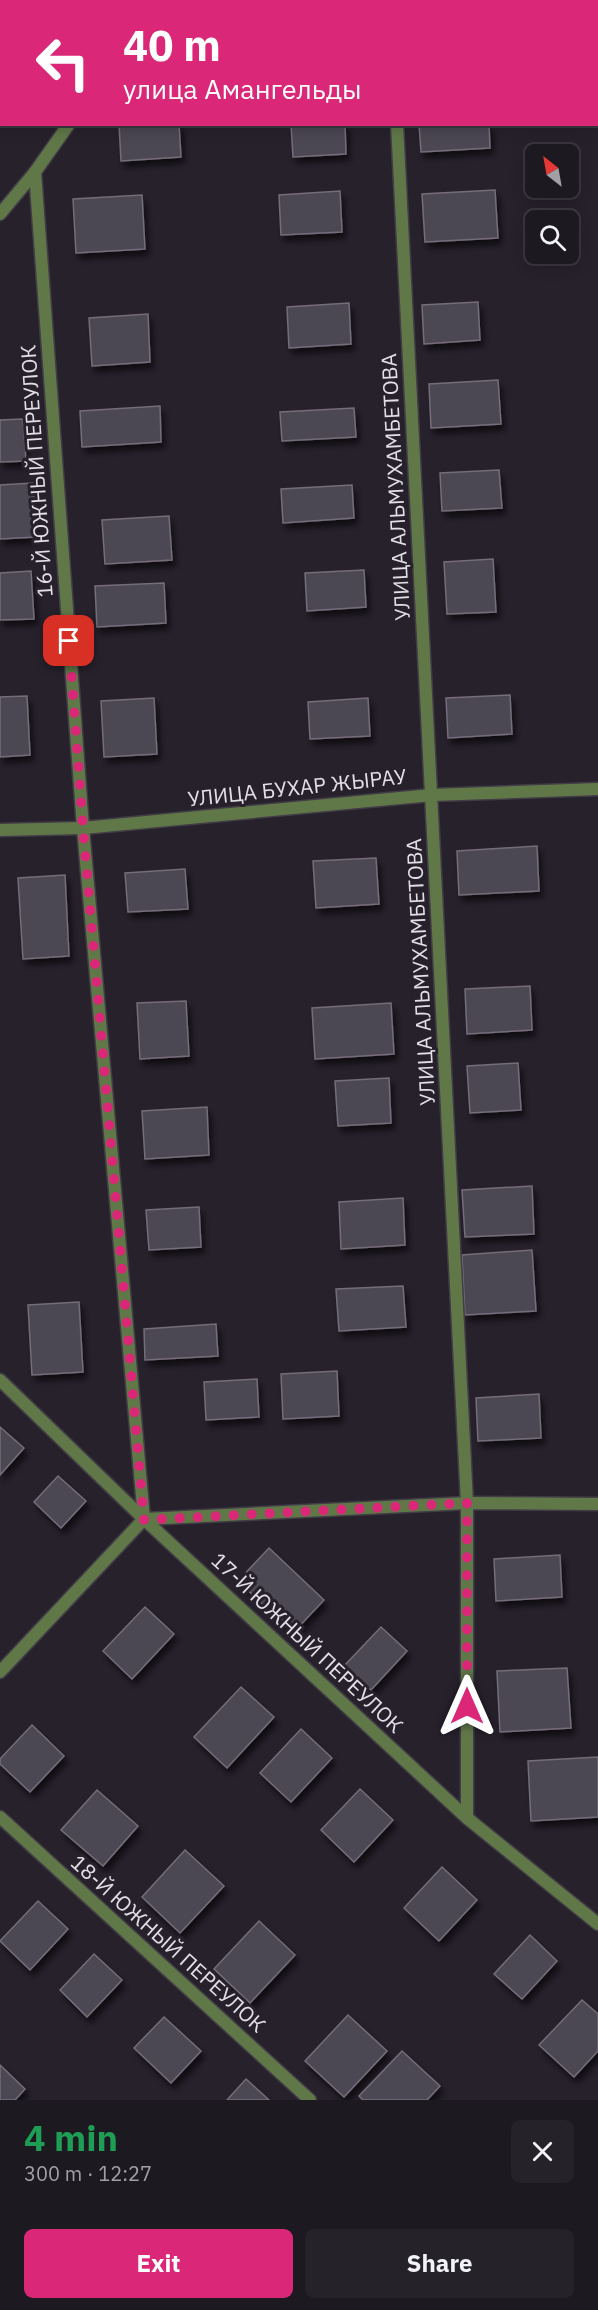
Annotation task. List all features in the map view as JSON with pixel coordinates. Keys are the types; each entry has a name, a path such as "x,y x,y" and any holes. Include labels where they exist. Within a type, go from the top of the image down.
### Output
{"street":[{"path":"0,214 35,172 68,126"},
{"name":"УЛИЦА АЛЬМУХАМБЕТОВА","path":"397,126 467,1503 467,1818"},
{"name":"16-Й ЮЖНЫЙ ПЕРЕУЛОК","path":"35,172 83,828 144,1520"},
{"name":"УЛИЦА БУХАР ЖЫРАУ","path":"0,830 83,828 432,795 598,789"},
{"name":"17-Й ЮЖНЫЙ ПЕРЕУЛОК","path":"0,1380 144,1520 467,1818 598,1924"},
{"path":"0,1672 144,1520 467,1503 598,1504"},
{"name":"18-Й ЮЖНЫЙ ПЕРЕУЛОК","path":"0,1817 310,2100"}],"building":[{"path":"119,126 179,126 181,157 121,161"},
{"path":"291,126 345,126 346,154 293,157"},
{"path":"419,126 489,126 490,148 421,152"},
{"path":"495,190 498,238 425,242 422,194"},
{"path":"340,191 342,232 281,235 279,195"},
{"path":"142,195 145,249 76,253 73,199"},
{"path":"478,302 480,340 424,344 422,305"},
{"path":"349,303 351,344 289,348 287,307"},
{"path":"148,314 150,362 92,366 89,318"},
{"path":"498,380 501,424 431,428 429,384"},
{"path":"160,406 161,442 82,447 80,411"},
{"path":"354,408 356,437 282,441 280,412"},
{"path":"23,419 26,461 0,462 0,420"},
{"path":"499,470 502,508 442,511 440,473"},
{"path":"33,483 36,537 0,539 0,485"},
{"path":"352,485 354,518 283,523 281,489"},
{"path":"169,516 172,560 105,564 102,520"},
{"path":"493,559 496,612 447,614 444,562"},
{"path":"364,570 366,607 307,611 305,573"},
{"path":"31,571 34,619 0,620 0,573"},
{"path":"164,583 166,623 97,627 95,586"},
{"path":"510,695 512,734 448,738 446,698"},
{"path":"27,696 30,755 0,757 0,697"},
{"path":"154,698 157,754 104,757 101,701"},
{"path":"368,698 370,736 310,739 308,702"},
{"path":"537,846 539,891 459,895 457,851"},
{"path":"376,858 379,904 316,908 313,861"},
{"path":"185,869 188,909 128,912 125,873"},
{"path":"65,875 69,956 23,959 18,878"},
{"path":"530,986 532,1030 467,1034 465,989"},
{"path":"186,1001 189,1056 140,1059 137,1003"},
{"path":"391,1003 394,1054 315,1059 312,1008"},
{"path":"518,1063 521,1110 470,1113 467,1066"},
{"path":"389,1078 391,1123 338,1126 335,1081"},
{"path":"207,1107 209,1155 145,1159 142,1111"},
{"path":"532,1186 534,1234 465,1237 462,1190"},
{"path":"403,1198 405,1245 341,1249 339,1202"},
{"path":"199,1207 201,1247 149,1250 146,1210"},
{"path":"532,1250 536,1311 465,1315 462,1255"},
{"path":"403,1286 406,1327 339,1331 336,1289"},
{"path":"79,1302 83,1372 32,1375 28,1305"},
{"path":"216,1324 218,1356 145,1360 144,1329"},
{"path":"337,1371 339,1416 283,1419 281,1374"},
{"path":"257,1379 259,1417 206,1420 204,1382"},
{"path":"539,1394 541,1438 478,1441 476,1398"},
{"path":"0,1427 24,1448 0,1475"},
{"path":"58,1476 86,1501 61,1528 34,1502"},
{"path":"269,1548 324,1600 293,1633 238,1581"},
{"path":"560,1555 562,1597 496,1601 494,1559"},
{"path":"145,1607 174,1634 132,1679 103,1651"},
{"path":"381,1627 407,1651 371,1690 344,1666"},
{"path":"567,1668 571,1728 500,1732 497,1671"},
{"path":"241,1687 274,1717 227,1768 194,1737"},
{"path":"32,1725 64,1756 30,1792 0,1764 0,1759"},
{"path":"301,1729 332,1758 291,1802 260,1773"},
{"path":"598,1757 598,1817 531,1821 528,1761"},
{"path":"360,1789 393,1820 354,1862 321,1830"},
{"path":"97,1790 138,1826 103,1866 61,1830"},
{"path":"185,1850 224,1886 180,1933 142,1897"},
{"path":"442,1867 477,1900 439,1941 404,1908"},
{"path":"38,1901 68,1929 30,1970 0,1941"},
{"path":"259,1921 295,1955 250,2003 214,1969"},
{"path":"530,1935 557,1961 522,1999 494,1974"},
{"path":"94,1954 122,1980 87,2017 60,1990"},
{"path":"582,2000 598,2014 598,2051 574,2077 539,2045"},
{"path":"348,2015 387,2051 344,2097 305,2061"},
{"path":"164,2017 201,2051 171,2083 134,2048"},
{"path":"402,2051 440,2086 427,2100 363,2100 359,2096"},
{"path":"0,2065 25,2089 15,2100 0,2100"},
{"path":"246,2079 269,2100 227,2100"}],"route":[{"path":"69,641 83,828 144,1520 467,1503 467,1706"}]}
